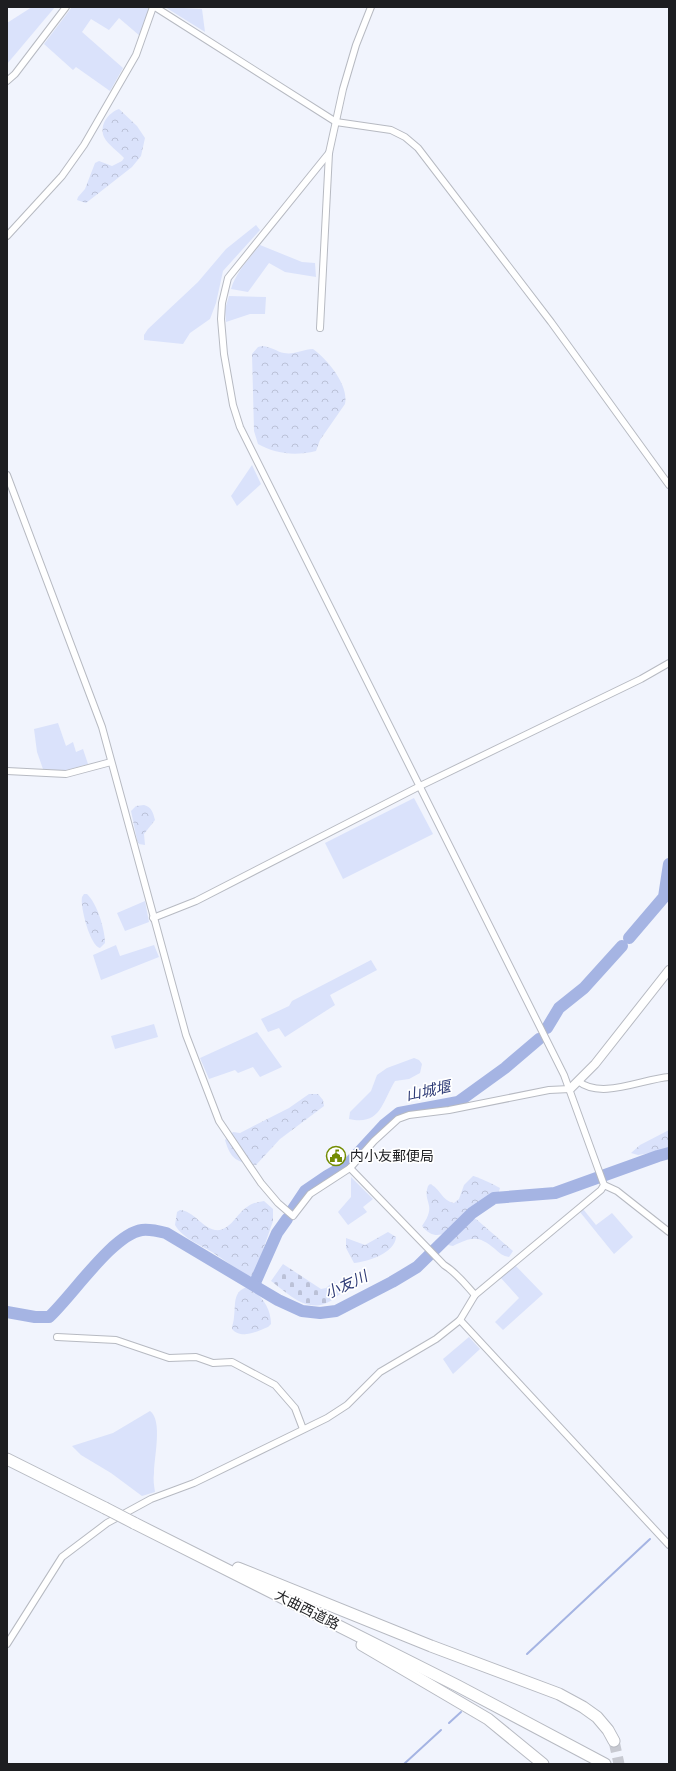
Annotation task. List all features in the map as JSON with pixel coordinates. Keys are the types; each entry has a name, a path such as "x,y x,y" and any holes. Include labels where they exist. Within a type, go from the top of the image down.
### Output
{"highway":[{"name":"大曲西道路","path":"7,1459 458,1686 605,1764"},
{"path":"164,1538 431,1646 559,1694 583,1707 597,1717 608,1730 614,1741"},
{"path":"269,1591 488,1719 543,1764"}],"street":[{"path":"7,81 15,74 66,7"},
{"path":"7,236 62,176 84,145 136,55 154,7 336,122 391,130 405,137 418,148 551,322 669,485"},
{"path":"320,328 329,153 356,45 371,7"},
{"path":"329,153 228,278 222,303 221,319 224,354 233,405 240,427 570,1089 604,1185 617,1191 669,1232"},
{"path":"7,475 102,727 110,762 142,868 153,918 186,1035 204,1084 219,1121 261,1182 278,1203 293,1216 310,1194 350,1168 388,1126 409,1114 449,1110 549,1090 570,1089 595,1064 669,970"},
{"path":"153,918 196,901 420,786 641,679 669,663"},
{"path":"7,771 66,774 110,762"},
{"path":"578,1081 584,1086 594,1089 612,1089 647,1080 669,1077"},
{"path":"350,1168 423,1244 444,1265 452,1270 475,1295"},
{"path":"7,1644 55,1566 70,1549 107,1523 151,1499 194,1482 327,1418 347,1405 380,1372 436,1339 460,1320 475,1295 600,1190 604,1185"},
{"path":"460,1320 669,1545"},
{"path":"57,1337 116,1340 170,1358 196,1357 213,1363 232,1362 275,1386 295,1408 303,1429"}],"green space":[{"path":"32,7 55,7 7,64 7,23"},
{"path":"72,7 147,7 150,9 140,36 119,18 109,30 91,19 82,32 123,68 110,91 76,67 73,70 44,44"},
{"path":"165,7 202,9 205,32"},
{"path":"119,109 137,126 145,138 141,156 132,167 86,203 77,200 85,189 95,163 99,161 112,166 122,161 124,158 108,143 103,133 104,124 108,116"},
{"path":"256,225 260,230 223,271 216,303 210,319 190,333 183,344 144,340 144,335 148,329 198,282 226,249"},
{"path":"260,245 302,262 315,263 316,277 285,272 269,263 248,292 231,289 239,271"},
{"path":"229,296 266,297 265,314 250,314 226,322 225,309"},
{"path":"262,346 288,353 313,349 331,366 341,381 344,389 345,404 320,440 316,451 293,454 272,450 258,444 254,431 252,354 258,347"},
{"path":"252,465 261,484 237,506 231,496"},
{"path":"58,723 66,746 73,742 76,752 83,749 88,764 63,771 43,769 37,752 34,729"},
{"path":"414,798 433,834 343,879 325,843"},
{"path":"136,806 147,806 153,813 155,820 144,834 145,845 139,844 137,840 131,811"},
{"path":"84,894 87,894 91,898 102,924 105,943 100,948 96,946 86,926 82,902 82,897"},
{"path":"145,901 149,922 125,931 117,913"},
{"path":"116,945 120,956 154,945 159,957 101,980 93,955"},
{"path":"371,960 377,970 330,995 335,1005 285,1037 279,1028 268,1032 261,1019 289,1006 292,1001"},
{"path":"154,1024 158,1037 115,1049 111,1036"},
{"path":"257,1032 282,1067 260,1077 253,1067 238,1073 235,1070 209,1079 200,1058"},
{"path":"414,1058 419,1060 422,1064 420,1073 409,1079 395,1081 383,1104 374,1116 368,1119 360,1120 349,1119 350,1112 371,1091 377,1075 387,1068"},
{"path":"309,1094 318,1094 323,1100 324,1106 280,1139 256,1165 244,1163 232,1156 225,1140 233,1132 240,1133 289,1108"},
{"path":"669,1130 669,1150 638,1155 631,1153 640,1145"},
{"path":"473,1176 500,1188 498,1195 488,1197 478,1203 451,1230 441,1235 432,1234 422,1226 429,1213 427,1192 430,1184 447,1200 454,1203 459,1199 464,1185"},
{"path":"351,1177 373,1199 363,1207 367,1212 348,1225 338,1212 351,1197"},
{"path":"264,1201 273,1209 273,1221 254,1276 249,1277 183,1235 175,1225 177,1212 180,1210 189,1213 210,1228 220,1230 229,1225 243,1210 249,1206"},
{"path":"583,1209 596,1225 612,1213 633,1237 614,1254 580,1212"},
{"path":"476,1219 513,1251 509,1257 501,1254 484,1241 475,1239 470,1239 453,1246 448,1245 463,1225"},
{"path":"388,1232 396,1237 391,1248 373,1259 354,1263 346,1248 346,1238 365,1245"},
{"path":"513,1263 543,1294 503,1330 495,1322 519,1298 500,1277"},
{"path":"283,1264 321,1289 326,1288 334,1281 343,1292 324,1304 309,1305 302,1303 271,1281"},
{"path":"247,1287 257,1293 264,1302 271,1318 271,1324 268,1327 250,1334 240,1334 232,1329 236,1299 239,1292"},
{"path":"469,1337 480,1349 453,1374 443,1359"},
{"path":"150,1411 154,1416 157,1431 154,1478 155,1492 142,1496 111,1473 81,1455 72,1446 113,1433"}],"waterway":[{"name":"山城堰","path":"629,938 664,897 669,864"},
{"name":"山城堰","path":"547,1028 559,1008 584,988 622,946"},
{"name":"山城堰","path":"293,1209 305,1191 348,1164 384,1125 399,1113 458,1102 505,1068 539,1039"},
{"name":"小友川","path":"7,1312 35,1317 49,1317 93,1267 118,1242 131,1234 142,1230 154,1230 166,1233 278,1300 302,1311 320,1313 336,1311 392,1282 417,1267 472,1213 494,1198 555,1193 669,1153"},
{"name":"山城堰","path":"254,1285 277,1233 287,1219"},
{"path":"527,1654 650,1539"},
{"path":"449,1723 461,1712"},
{"path":"404,1764 441,1730"}],"tunnel":[{"path":"614,1741 619,1764"}],"place":[{"name":"内小友郵便局","path":"336,1156"}]}
